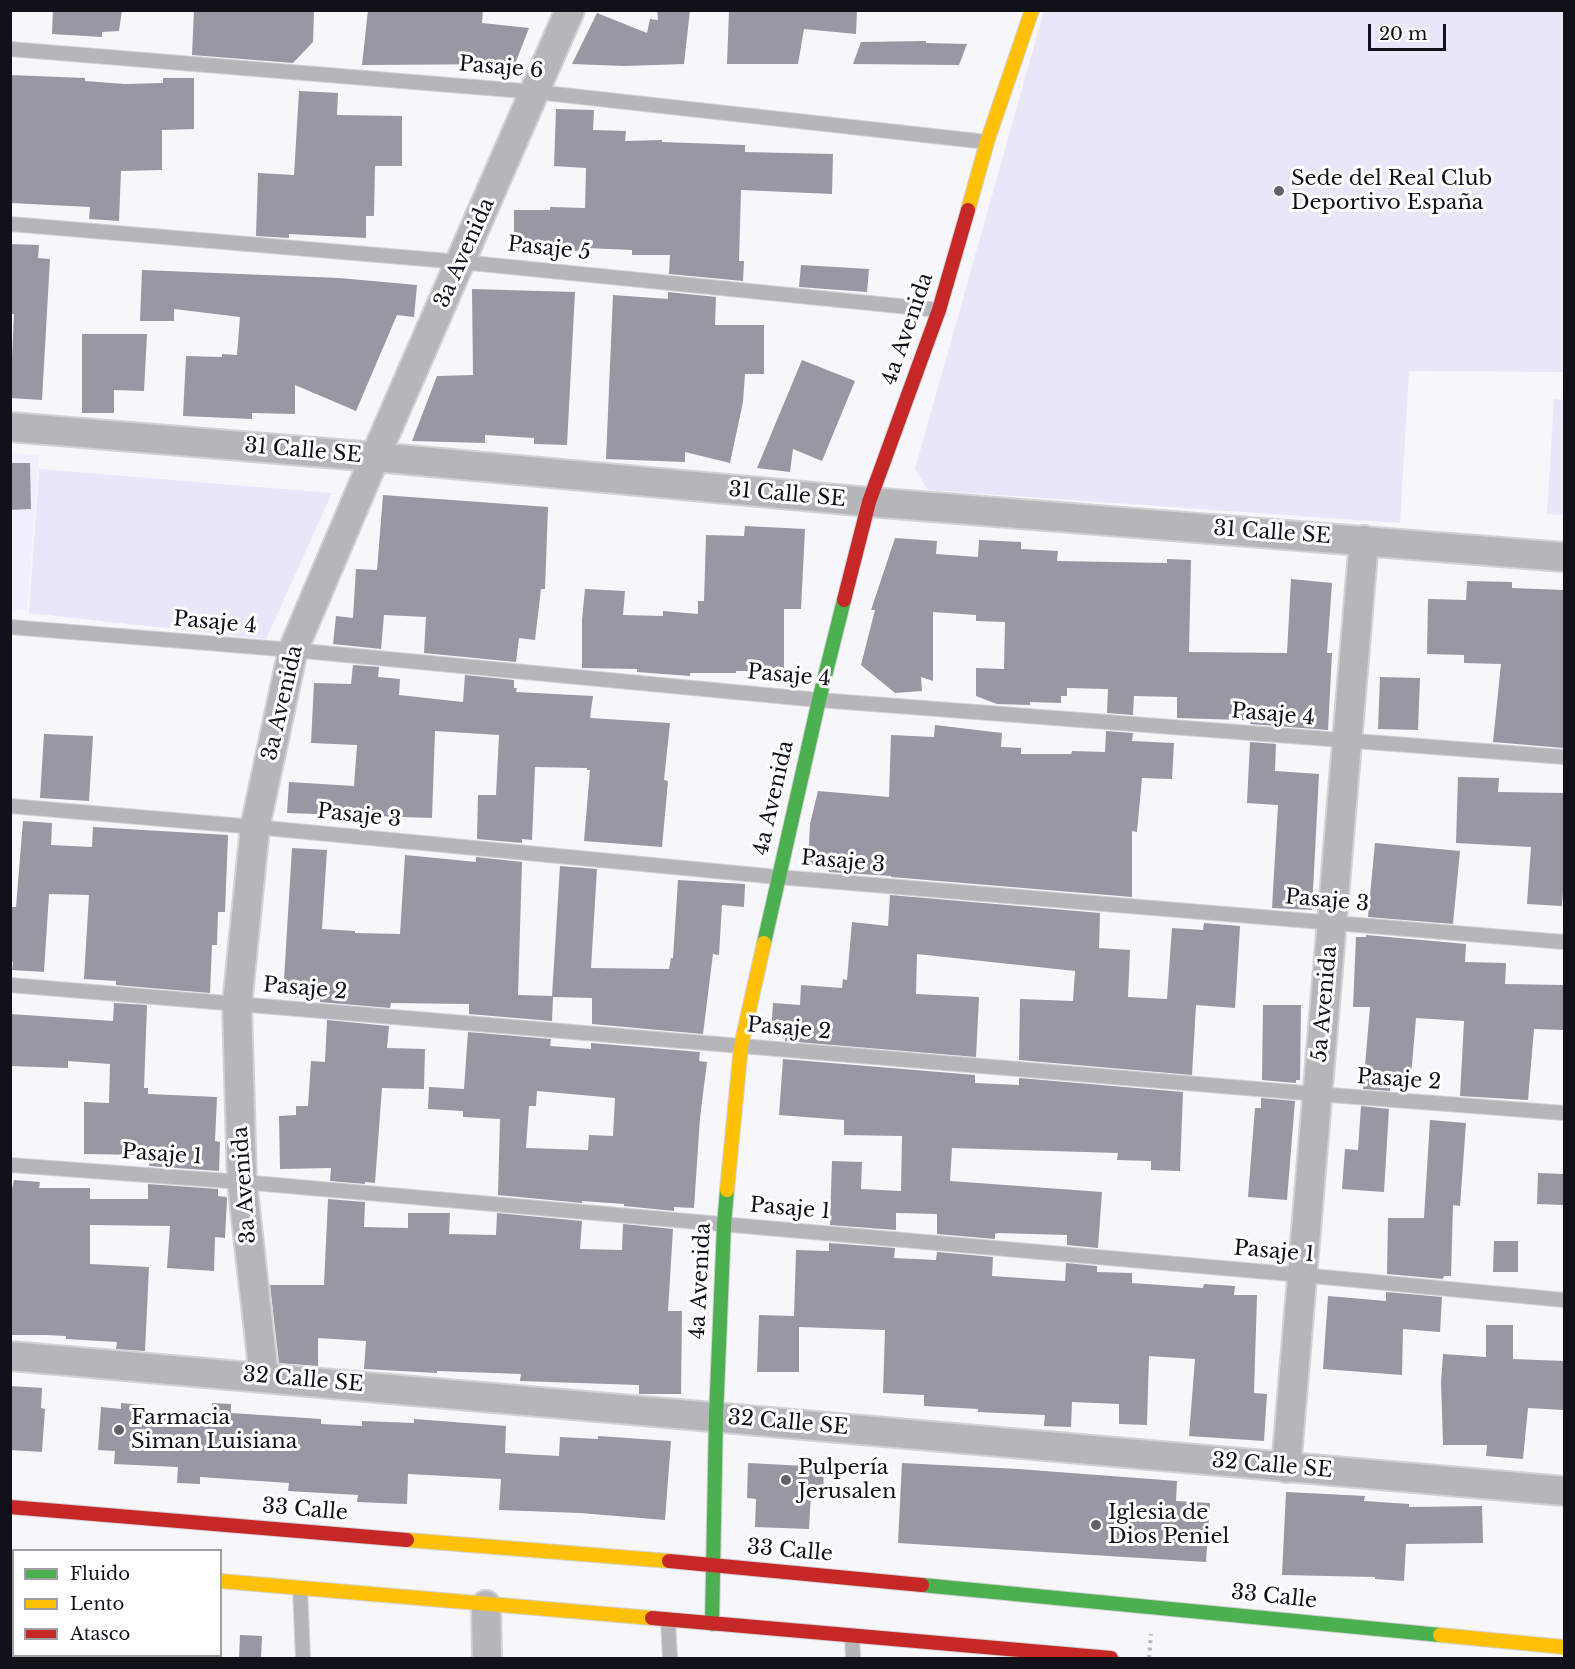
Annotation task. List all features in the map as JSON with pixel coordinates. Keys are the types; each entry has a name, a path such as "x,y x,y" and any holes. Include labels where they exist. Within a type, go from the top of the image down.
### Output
{"main road":[{"name":"4a Avenida","path":"712,1624 716,1416 724,1225 741,1046 819,700 868,502 939,310 987,142 1032,10"},
{"name":"33 Calle","path":"10,1507 713,1565 1564,1647"},
{"path":"222,1581 852,1636 1029,1655 1111,1659"}],"street":[{"name":"3a Avenida","path":"264,1376 242,1182 237,1005 255,827 293,650 570,10"},
{"name":"31 Calle SE","path":"10,427 375,457 868,502 1564,557"},
{"name":"5a Avenida","path":"1286,1468 1364,540"},
{"name":"32 Calle SE","path":"10,1356 264,1376 1564,1491"},
{"path":"486,1605 487,1659"}],"lane":[{"name":"Pasaje 6","path":"10,49 536,92 987,142"},
{"name":"Pasaje 5","path":"10,224 461,262 939,310"},
{"name":"Pasaje 4","path":"10,627 293,650 819,700 1564,757"},
{"name":"Pasaje 3","path":"10,806 778,877 1564,942"},
{"name":"Pasaje 2","path":"10,985 1564,1113"},
{"name":"Pasaje 1","path":"10,1165 242,1182 1564,1300"},
{"path":"300,1588 303,1659"},
{"path":"668,1620 669,1659"},
{"path":"852,1636 853,1659"}],"shaded area":[{"name":"Sede del Real Club Deportivo España","path":"1044,11 1564,11 1564,372 1409,371 1400,523 928,490 915,469"},
{"path":"1554,399 1564,400 1564,515 1547,514"},
{"path":"10,453 39,455 27,610 11,609"},
{"path":"39,469 332,493 266,639 29,613"}],"building":[{"path":"53,10 122,10 119,31 102,32 102,37 52,34"},
{"path":"194,10 314,10 313,42 293,63 192,55"},
{"path":"368,10 483,10 482,23 529,28 515,64 362,65"},
{"path":"657,10 690,10 684,64 624,66 572,64 597,13 647,33 650,19 658,20"},
{"path":"729,10 857,10 856,34 804,29 798,64 727,64"},
{"path":"926,41 926,43 967,44 959,65 853,64 861,42"},
{"path":"10,75 85,78 85,81 125,84 163,83 163,78 194,78 194,129 162,130 162,170 121,171 119,221 89,219 90,207 10,203"},
{"path":"299,91 338,93 337,115 402,116 402,166 375,166 374,216 366,216 366,238 289,234 289,238 256,236 258,173 294,175"},
{"path":"556,109 594,110 593,130 626,131 625,141 662,140 662,142 745,145 745,152 833,154 832,194 741,190 739,261 744,261 743,281 669,274 670,255 632,255 632,250 586,248 585,251 514,252 514,210 550,210 550,207 585,208 586,168 554,166"},
{"path":"10,244 39,245 38,258 50,259 42,400 10,398 14,314 10,314"},
{"path":"801,265 869,269 867,292 799,287"},
{"path":"142,270 339,278 417,285 414,317 397,315 356,411 295,385 295,414 252,413 252,419 183,416 186,356 237,355 240,317 174,309 174,321 140,321"},
{"path":"472,289 575,292 567,445 534,444 534,438 485,435 485,443 412,441 437,376 473,375"},
{"path":"668,292 716,297 715,325 764,325 764,374 745,374 743,402 730,463 685,452 685,462 606,459 613,295 668,299"},
{"path":"82,334 147,334 144,391 114,390 114,413 82,413"},
{"path":"802,360 855,381 822,461 793,449 790,472 757,468"},
{"path":"10,463 30,463 31,509 10,510"},
{"path":"383,495 548,507 545,589 541,589 535,640 519,638 516,662 424,653 426,617 384,615 381,649 333,644 336,616 353,618 356,569 377,570"},
{"path":"745,526 805,529 801,609 784,609 784,671 690,673 690,676 637,672 637,669 582,668 582,620 585,589 625,591 623,615 663,616 663,611 698,614 698,601 704,601 706,535 744,536"},
{"path":"895,538 937,541 936,554 978,557 979,540 1021,542 1021,549 1058,551 1057,561 1167,563 1167,559 1191,560 1189,652 1287,653 1291,579 1332,583 1327,653 1332,653 1328,730 1250,724 1251,722 1243,720 1177,718 1177,697 1134,696 1133,715 1107,713 1108,689 1067,688 1067,696 1061,696 1061,703 997,704 976,696 976,668 1004,669 1005,622 976,621 976,615 933,612 933,681 921,677 922,691 895,693 861,665 875,610 871,610"},
{"path":"1467,581 1512,582 1512,588 1564,590 1564,748 1493,742 1501,664 1464,663 1464,655 1427,654 1428,599 1466,600"},
{"path":"353,665 379,667 378,677 400,679 399,695 463,702 465,675 514,680 516,692 593,696 590,718 670,723 664,780 668,781 662,847 584,841 590,770 587,768 535,767 532,840 522,839 522,843 477,839 478,795 496,795 499,735 435,731 432,818 287,813 289,782 354,786 357,745 311,743 314,683 351,684"},
{"path":"1380,677 1420,678 1418,730 1378,729"},
{"path":"935,725 1002,733 1001,747 1021,748 1021,754 1105,752 1106,731 1133,733 1132,741 1174,743 1172,779 1142,778 1137,832 1132,831 1132,897 829,872 829,865 808,864 810,824 818,791 889,797 891,735 934,737"},
{"path":"44,734 93,736 89,801 40,798"},
{"path":"1250,742 1276,744 1275,771 1319,774 1312,910 1272,908 1278,805 1247,803"},
{"path":"1458,777 1499,778 1498,792 1564,793 1562,906 1527,904 1531,847 1456,843"},
{"path":"23,821 52,823 51,845 92,847 93,827 228,835 225,912 218,912 217,945 212,945 210,993 116,985 116,981 84,979 89,895 49,894 44,972 12,970 10,907 16,907"},
{"path":"1375,843 1460,851 1453,924 1368,917"},
{"path":"292,848 327,850 322,929 355,931 355,933 400,934 405,855 476,862 476,857 522,862 518,995 552,996 560,866 597,869 591,968 669,969 671,958 673,958 678,880 745,884 744,907 722,905 719,955 713,954 703,1034 592,1024 592,998 553,997 552,1021 469,1014 469,1004 391,1003 390,1008 320,1002 320,999 283,996"},
{"path":"890,895 1100,913 1099,948 1130,950 1128,997 1167,999 1172,928 1203,930 1204,923 1240,926 1235,1008 1196,1005 1192,1075 1019,1060 1020,999 1073,1001 1075,971 917,954 916,994 979,997 976,1057 785,1041 785,1035 771,1034 773,1003 800,1005 801,985 842,988 843,979 847,980 852,922 888,926"},
{"path":"1366,935 1466,944 1465,962 1506,963 1505,984 1564,985 1564,1030 1534,1029 1528,1100 1460,1096 1464,1021 1416,1018 1410,1088 1390,1086 1390,1091 1363,1089 1370,1007 1353,1007 1356,937 1366,937"},
{"path":"114,1003 147,1005 144,1088 148,1088 148,1094 217,1097 215,1141 220,1142 219,1171 149,1166 150,1155 84,1154 84,1102 109,1103 110,1064 68,1061 68,1068 10,1066 10,1014 113,1021"},
{"path":"1263,1005 1301,1005 1300,1080 1296,1080 1296,1083 1262,1080"},
{"path":"327,1020 389,1026 387,1048 425,1049 424,1089 382,1088 375,1183 330,1181 331,1168 280,1169 279,1116 296,1115 296,1106 308,1106 311,1061 325,1062"},
{"path":"468,1032 551,1039 550,1046 591,1049 591,1043 700,1052 699,1061 707,1062 700,1118 694,1208 674,1207 674,1211 624,1206 624,1204 582,1201 582,1203 498,1195 500,1119 463,1117 463,1111 428,1109 429,1087 464,1089","holes":["537,1091 615,1098 613,1136 589,1135 588,1150 526,1148 529,1106 536,1106"]},
{"path":"783,1059 975,1075 975,1083 1019,1085 1019,1078 1183,1092 1180,1171 1151,1170 1151,1161 1117,1160 1118,1153 952,1148 950,1181 1102,1192 1098,1248 1067,1245 1067,1235 998,1233 995,1234 995,1239 937,1234 937,1214 896,1213 896,1230 830,1225 832,1161 862,1162 861,1189 901,1191 902,1136 844,1135 844,1120 779,1115"},
{"path":"1261,1098 1295,1101 1287,1200 1248,1197 1255,1108 1261,1108"},
{"path":"1361,1106 1389,1109 1384,1192 1342,1189 1345,1149 1358,1150"},
{"path":"1430,1120 1466,1123 1460,1206 1453,1205 1451,1276 1444,1276 1443,1279 1387,1274 1388,1218 1424,1218"},
{"path":"1538,1173 1564,1174 1564,1205 1537,1204"},
{"path":"14,1180 40,1182 39,1188 90,1188 90,1199 148,1199 148,1184 218,1189 218,1196 227,1197 227,1199 225,1238 215,1237 214,1271 167,1268 170,1226 90,1225 90,1264 149,1267 145,1351 116,1349 117,1342 66,1339 66,1336 10,1335 10,1198"},
{"path":"328,1199 365,1202 364,1227 408,1228 408,1213 450,1213 449,1234 496,1235 497,1213 582,1221 580,1249 622,1250 623,1224 673,1229 668,1311 682,1311 681,1394 639,1394 639,1385 520,1381 521,1374 364,1369 366,1341 318,1338 318,1366 279,1363 270,1285 324,1285"},
{"path":"1494,1241 1518,1241 1518,1272 1493,1272"},
{"path":"829,1243 895,1248 894,1258 936,1260 937,1252 993,1257 992,1276 1065,1281 1066,1263 1097,1266 1097,1272 1132,1273 1132,1283 1203,1288 1204,1284 1235,1286 1234,1295 1257,1295 1254,1393 1267,1394 1264,1441 1189,1436 1195,1359 1149,1356 1147,1425 1119,1424 1119,1404 1072,1402 1071,1427 1044,1426 1045,1415 978,1412 978,1409 924,1406 924,1395 883,1393 885,1330 799,1327 799,1372 757,1372 759,1315 794,1316 796,1250 829,1251"},
{"path":"1386,1292 1442,1297 1440,1332 1403,1329 1402,1375 1323,1369 1328,1296 1386,1301"},
{"path":"1486,1325 1513,1325 1513,1359 1564,1361 1564,1410 1528,1408 1523,1459 1486,1456 1487,1445 1443,1445 1441,1382 1443,1354 1486,1357"},
{"path":"10,1386 42,1388 41,1408 45,1409 42,1452 10,1450"},
{"path":"121,1403 141,1405 140,1411 211,1415 212,1403 231,1404 231,1413 321,1419 321,1424 362,1426 362,1421 414,1423 414,1419 506,1426 505,1453 559,1456 560,1437 598,1439 598,1436 671,1441 665,1520 580,1513 499,1510 501,1479 408,1474 407,1504 357,1502 358,1495 288,1491 289,1483 200,1477 200,1484 177,1483 178,1467 114,1464 115,1451 98,1450 101,1407 121,1409"},
{"name":"Pulpería Jerusalen","path":"748,1463 824,1467 823,1494 811,1493 809,1529 755,1527 756,1499 747,1498"},
{"path":"902,1463 1177,1481 1176,1501 1210,1503 1206,1562 898,1543"},
{"path":"1286,1492 1365,1496 1364,1501 1409,1504 1409,1507 1482,1506 1483,1543 1406,1544 1404,1581 1375,1579 1375,1577 1282,1575"},
{"path":"240,1635 262,1636 261,1659 239,1659"}],"traffic: fast":[{"path":"764,943 844,600"},
{"path":"712,1624 716,1416 727,1190"},
{"path":"922,1585 1440,1635"}],"traffic: slow":[{"path":"968,210 987,142 1032,10"},
{"path":"727,1190 741,1046 764,943"},
{"path":"407,1540 669,1561"},
{"path":"222,1581 652,1618"},
{"path":"1440,1635 1564,1647"}],"traffic: jam":[{"path":"844,600 869,502 939,310 968,210"},
{"path":"10,1507 407,1540"},
{"path":"669,1561 922,1585"},
{"path":"652,1618 1111,1658"}],"place":[{"name":"Sede del Real Club Deportivo España","path":"1279,191"},
{"name":"Farmacia Siman Luisiana","path":"119,1430"},
{"name":"Pulpería Jerusalen","path":"786,1480"},
{"name":"Iglesia de Dios Peniel","path":"1096,1525"}]}
